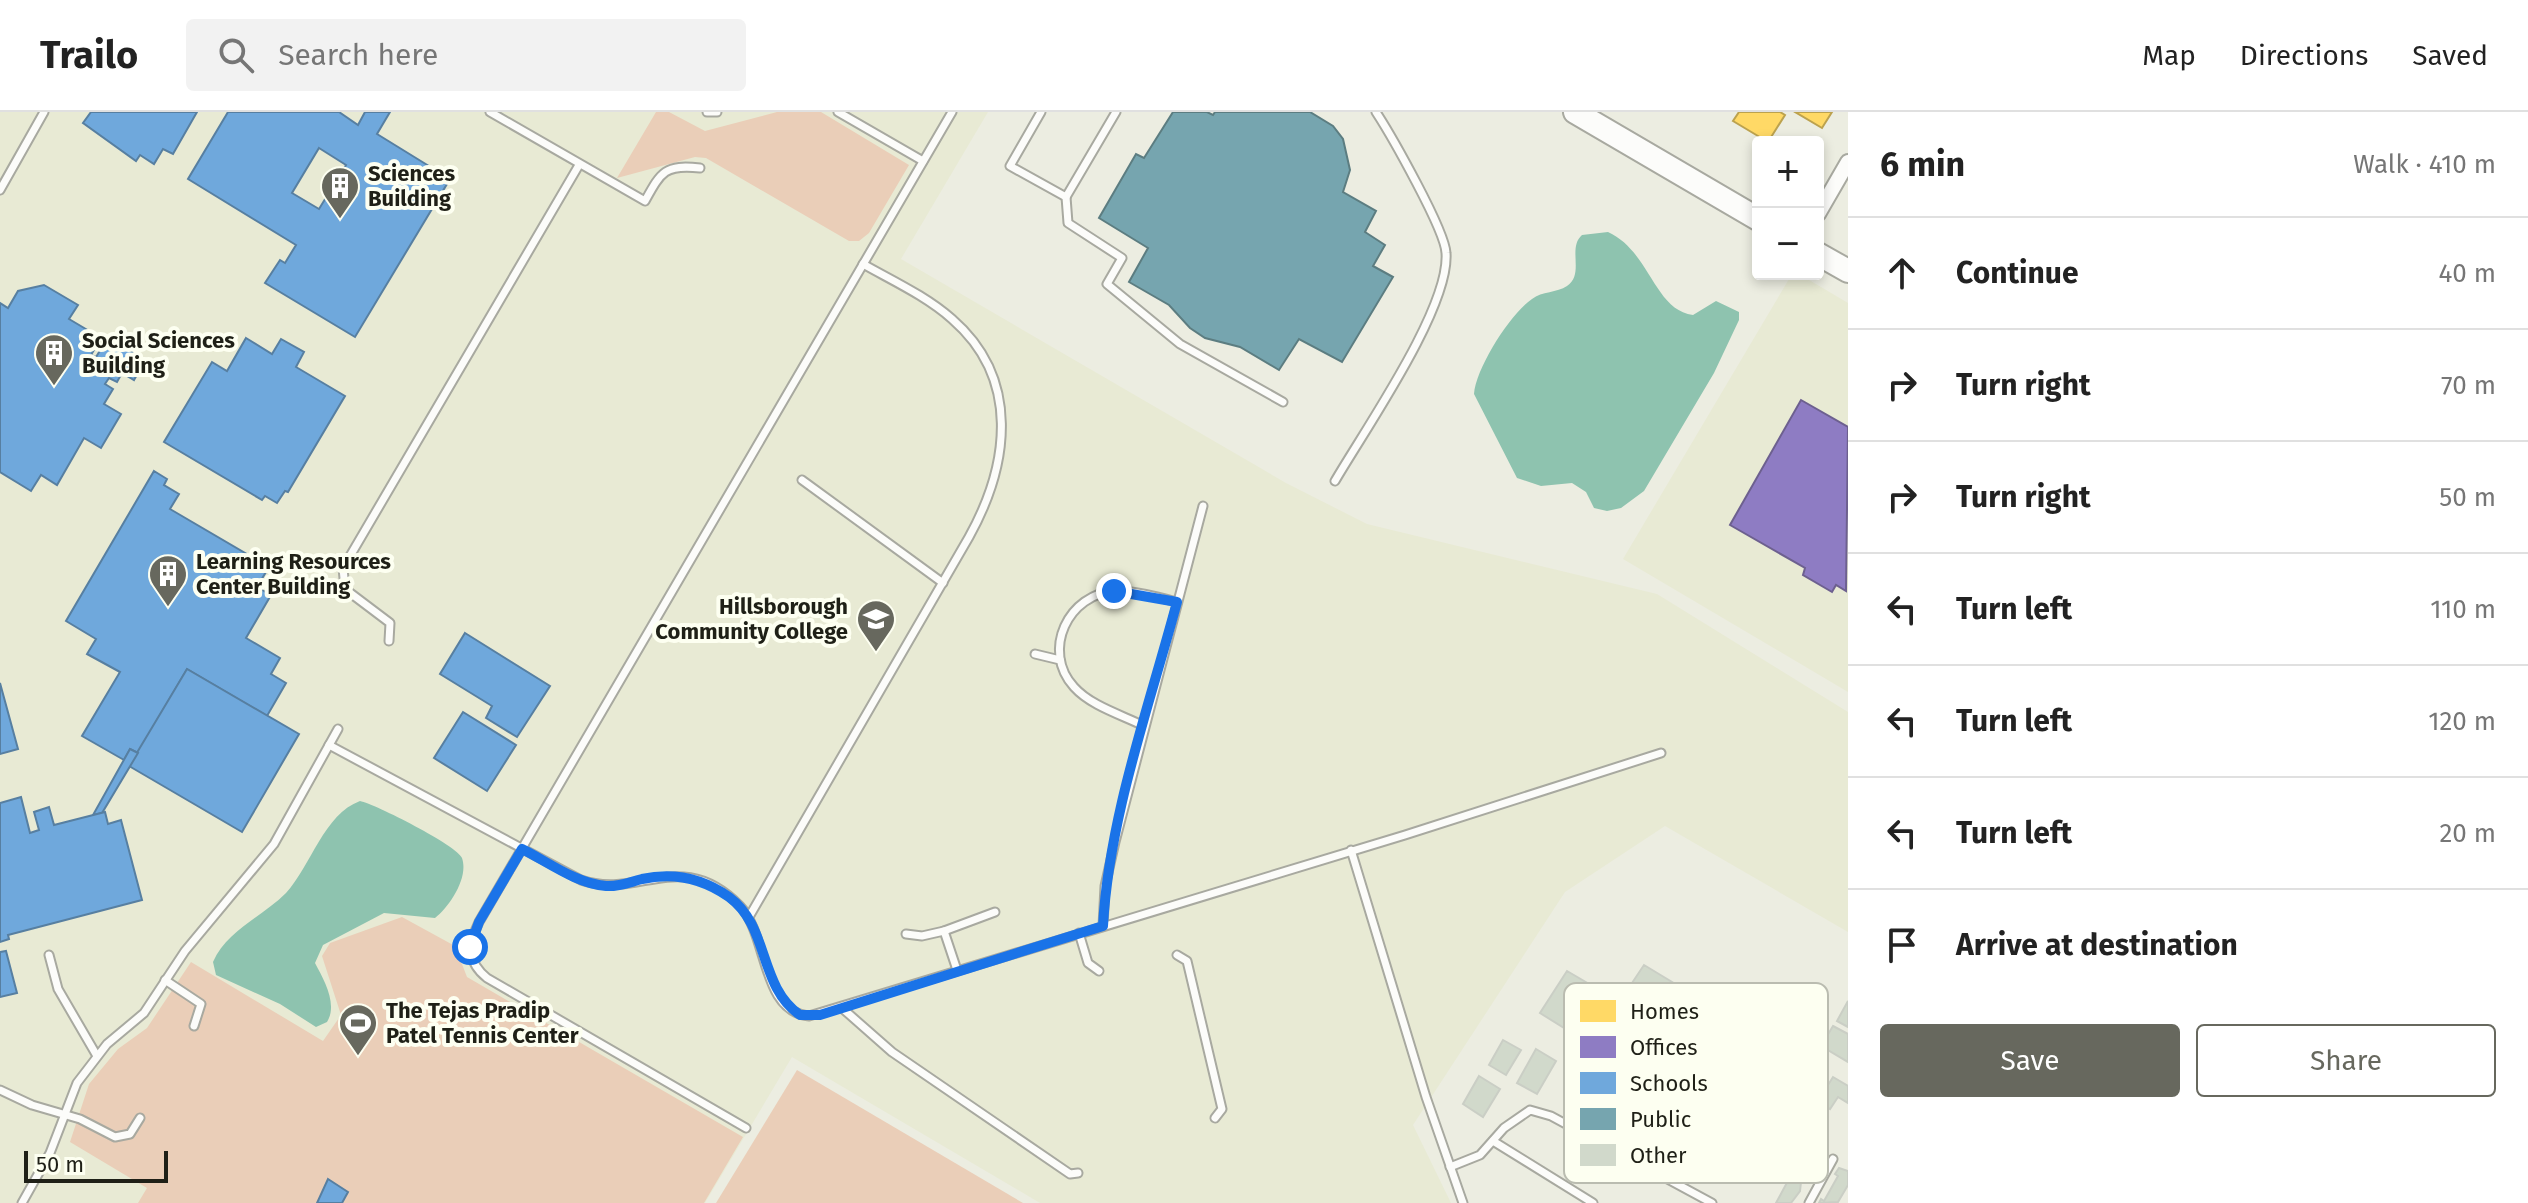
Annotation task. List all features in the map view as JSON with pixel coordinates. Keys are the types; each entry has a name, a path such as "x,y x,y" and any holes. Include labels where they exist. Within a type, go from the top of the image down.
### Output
{"street":[{"path":"1575,112 1752,215"},
{"path":"1821,208 1848,162"},
{"path":"1824,257 1848,271"}],"lane":[{"path":"0,190 44,112"},
{"path":"490,112 645,201 661,173 680,166 700,168"},
{"path":"707,112 717,112"},
{"path":"838,112 923,161"},
{"path":"746,1128 487,978 477,968 471,955 475,931 952,112"},
{"path":"1041,112 1010,166 1066,197"},
{"path":"1116,112 1066,197 1068,223 1122,258 1107,284 1180,344 1283,402"},
{"path":"1335,481 1427,323 1446,273 1447,250 1394,140 1376,112"},
{"path":"389,641 390,623 345,589 343,568 579,165"},
{"path":"749,917 943,583 995,485 1002,447 998,401 983,358 965,332 930,302 863,264"},
{"path":"802,480 943,583"},
{"path":"1103,926 1105,886 1203,506"},
{"path":"1144,726 1076,690 1065,676 1060,660 1060,635 1068,617 1097,595 1114,591 1177,602"},
{"path":"1035,654 1060,660"},
{"path":"22,1203 50,1153 62,1114 77,1083 97,1056 137,1020 185,951 274,844 338,729"},
{"path":"329,745 522,849 594,884 619,886 672,875 697,880 729,897 749,917 772,985 784,1002 800,1015 842,1008 1661,753"},
{"path":"1351,850 1463,1203"},
{"path":"906,934 922,936 944,931 995,912"},
{"path":"944,931 957,970"},
{"path":"1079,933 1088,963 1099,971"},
{"path":"49,955 58,989 97,1056"},
{"path":"1177,955 1187,961 1222,1109 1215,1118"},
{"path":"165,980 201,1004 194,1026"},
{"path":"842,1008 892,1052 1070,1174 1078,1173"},
{"path":"0,1090 120,1137 130,1134 140,1118"},
{"path":"1450,1167 1480,1155 1504,1128 1530,1110 1564,1123"},
{"path":"1493,1141 1593,1203"},
{"path":"1828,1168 1833,1159"},
{"path":"1675,1183 1712,1203"},
{"path":"1809,1203 1820,1183"}],"shaded area":[{"name":"Hillsborough Community College","path":"0,112 988,112 901,259 1286,483 1367,524 1657,594 1848,712 1848,932 1665,826 1565,892 1413,1125 1451,1203 1040,1203 792,1057 705,1203 0,1203"},
{"path":"656,112 669,112 705,131 777,112 821,112 909,165 869,233 859,241 849,241 706,158 695,157 617,178"},
{"path":"1608,232 1634,252 1660,292 1680,311 1693,315 1716,301 1739,312 1739,320 1714,373 1644,491 1621,508 1607,511 1594,508 1586,492 1572,483 1541,486 1517,478 1474,394 1487,356 1523,306 1536,296 1563,288 1572,281 1576,268 1576,247 1582,235"},
{"path":"1788,280 1809,280 1848,303 1848,692 1623,559"},
{"path":"360,801 398,817 446,844 462,858 463,874 452,899 435,918 384,913 323,945 315,963 328,992 331,1008 327,1022 316,1027 280,1004 216,975 213,962 236,932 286,893 327,829 337,817"},
{"name":"The Tejas Pradip Patel Tennis Center","path":"402,917 455,946 467,977 743,1137 704,1203 138,1203 147,1188 70,1142 89,1084 118,1049 147,1028 191,962 323,1041 341,1015 322,956 330,943"},
{"path":"797,1070 1023,1203 716,1203"}],"building: Homes":[{"path":"1739,112 1780,112 1785,115 1772,136 1758,136 1733,121"},
{"path":"1795,112 1832,112 1822,128"}],"building: Offices":[{"path":"1801,400 1848,427 1846,591 1836,585 1832,592 1803,575 1805,568 1730,525"}],"building: Schools":[{"path":"91,112 197,112 173,154 163,149 154,164 140,155 136,161 83,123"},
{"name":"Sciences Building","path":"228,112 339,112 358,125 365,112 390,112 377,134 450,179 355,337 265,283 280,260 285,263 296,245 188,179","holes":["319,148 346,165 319,209 292,193"]},
{"name":"Social Sciences Building","path":"44,285 78,305 69,319 101,338 91,355 96,357 106,341 111,345 114,341 145,360 134,380 122,373 117,382 109,378 105,384 113,389 104,404 121,414 101,448 84,438 57,485 41,475 31,491 0,472 0,303 8,308 18,291"},
{"path":"246,338 272,354 281,339 304,352 296,367 345,396 288,492 285,491 277,503 265,496 262,500 164,442 212,362 227,371"},
{"name":"Learning Resources Center Building","path":"154,471 167,479 164,485 179,494 170,509 269,567 257,587 271,595 246,638 280,658 271,674 286,683 267,716 187,669 138,753 130,749 124,760 82,736 120,672 87,654 96,639 66,621"},
{"path":"465,633 550,686 517,737 486,718 492,706 440,674"},
{"path":"187,669 299,734 242,832 129,766"},
{"path":"0,683 18,749 0,754"},
{"path":"463,712 516,745 487,791 434,758"},
{"path":"130,749 138,753 102,813 93,815"},
{"path":"21,797 30,833 39,830 34,812 49,807 54,825 105,812 108,824 121,820 142,900 8,935 9,939 0,942 0,803"},
{"path":"6,951 17,993 0,997 0,952"},
{"path":"328,1179 348,1192 342,1203 317,1203"}],"building: Public":[{"path":"1173,112 1207,112 1213,115 1215,112 1310,112 1333,126 1343,139 1350,170 1343,192 1376,211 1365,232 1385,245 1373,266 1393,277 1342,362 1299,339 1279,370 1240,347 1205,338 1190,328 1169,305 1129,282 1148,248 1099,218 1136,154 1144,158"}],"building: Other":[{"path":"1644,965 1674,983 1632,983"},
{"path":"1567,971 1588,983 1564,983 1564,1028 1540,1013"},
{"path":"1848,1001 1848,1027 1837,1021"},
{"path":"1833,1026 1848,1034 1848,1062 1828,1050 1828,1034"},
{"path":"1503,1040 1521,1050 1506,1075 1489,1065"},
{"path":"1536,1049 1556,1061 1537,1094 1517,1083"},
{"path":"1479,1076 1500,1089 1483,1117 1463,1104"},
{"path":"1833,1077 1848,1086 1848,1103 1838,1097 1828,1108 1828,1085"},
{"path":"1839,1168 1848,1171 1848,1185 1838,1202 1819,1203 1821,1199 1824,1201 1838,1176 1835,1174"},
{"path":"1787,1183 1801,1183 1800,1191 1791,1203 1776,1203"}],"place":[{"name":"Sciences Building","path":"340,220"},
{"name":"Social Sciences Building","path":"54,387"},
{"name":"Learning Resources Center Building","path":"168,608"},
{"name":"Hillsborough Community College","path":"876,653"},
{"name":"The Tejas Pradip Patel Tennis Center","path":"358,1057"}],"route":[{"path":"470,947 479,922 522,849 594,884 619,886 672,875 697,880 720,891 749,917 772,985 784,1002 800,1015 820,1015 1103,926 1105,886 1115,842 1177,602 1114,591"}]}
